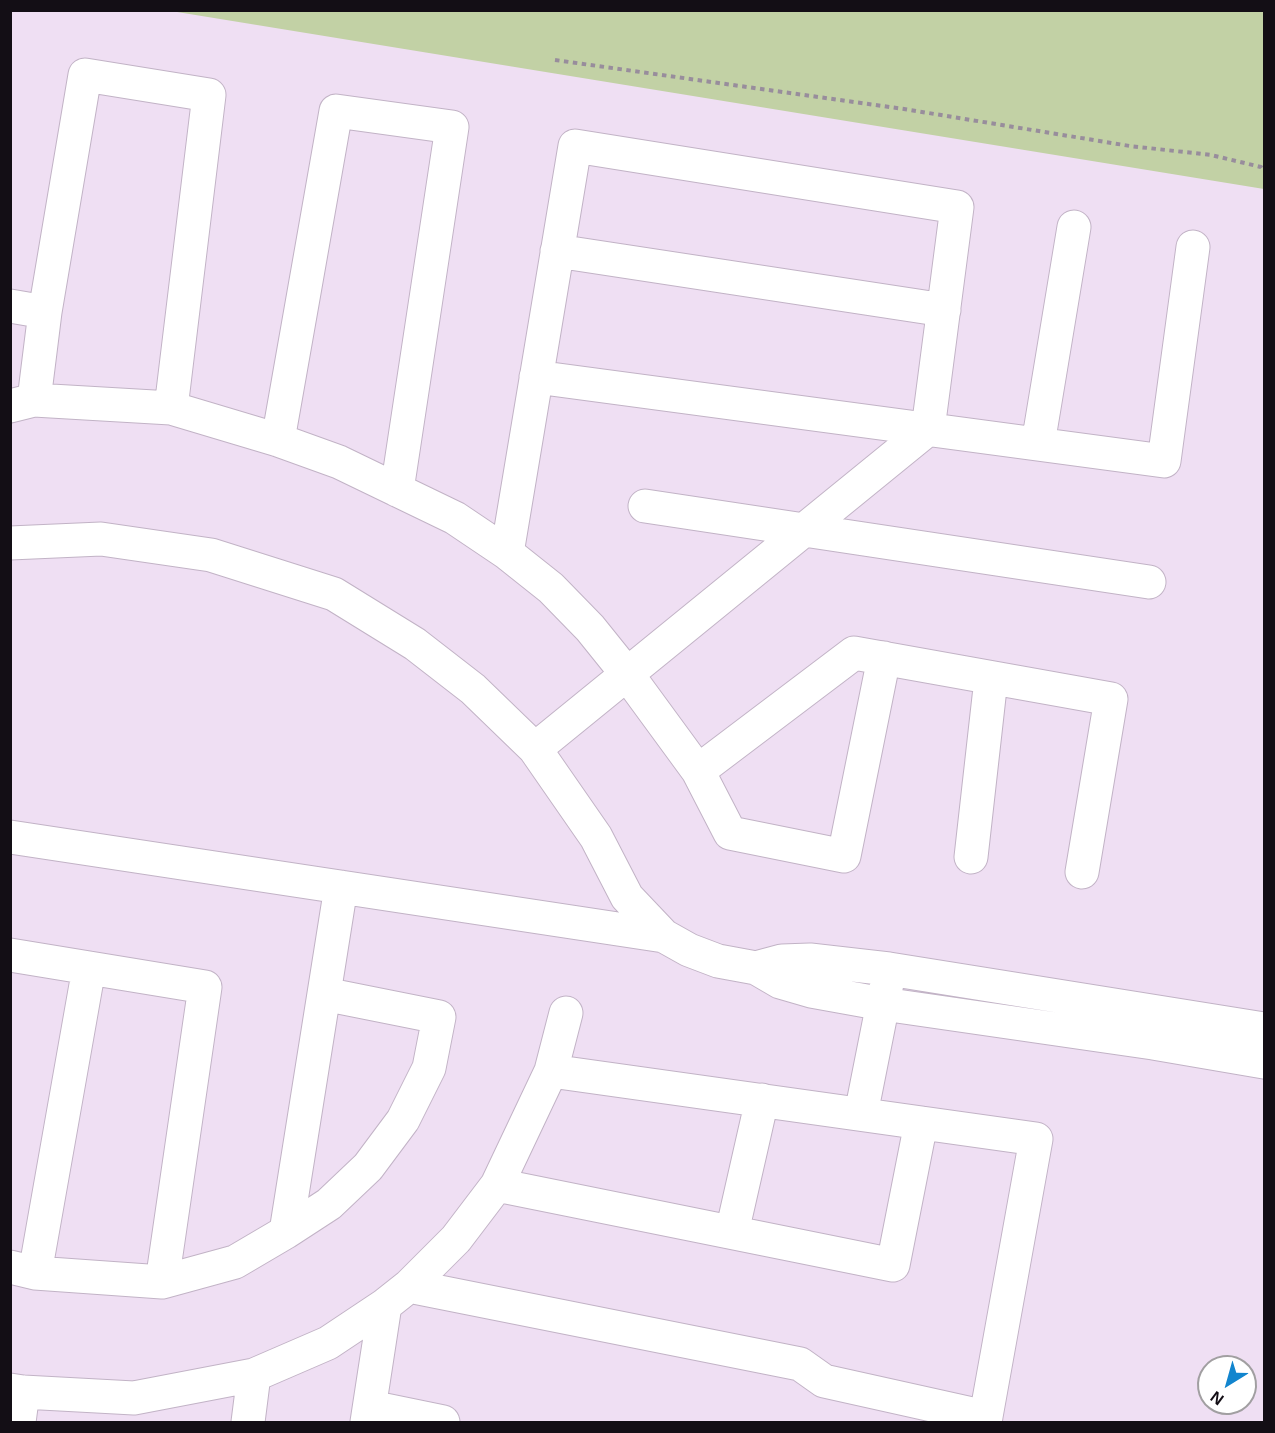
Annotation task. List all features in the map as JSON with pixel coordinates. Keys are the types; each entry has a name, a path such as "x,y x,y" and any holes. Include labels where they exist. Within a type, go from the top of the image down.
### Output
{"street":[{"path":"171,408 209,95 85,75 45,312 22,403 171,408 279,440 339,462 455,518 507,553 551,588 590,628 627,674 698,771 730,833 844,856 884,658"},
{"path":"279,440 336,111 452,127 397,490"},
{"path":"507,553 575,146 957,207 928,429 535,749"},
{"path":"1038,444 1074,227"},
{"path":"536,377 1164,461 1193,247"},
{"path":"557,251 944,310"},
{"path":"10,306 45,312"},
{"path":"645,506 1149,582"},
{"path":"10,543 101,539 211,555 334,594 415,644 473,689 535,749 596,837 627,897 664,936 689,950 718,961 756,968 780,982 811,991 1264,1062"},
{"path":"698,771 854,653 1111,699 1082,872"},
{"path":"971,857 991,679"},
{"path":"10,837 664,936"},
{"path":"286,1232 341,887"},
{"path":"10,955 204,987 162,1282"},
{"path":"756,968 782,961 810,960 890,969 1264,1029"},
{"path":"89,968 23,1270 162,1282 234,1262 329,1204 368,1167 403,1120 429,1068 439,1017 324,994"},
{"path":"861,1114 890,969"},
{"path":"18,1402 132,1410 254,1375 328,1343 397,1296 456,1239 497,1185 550,1071 566,1013"},
{"path":"397,1296 800,1364 824,1381 986,1420 1036,1139 550,1071"},
{"path":"732,1232 762,1100"},
{"path":"497,1185 893,1264 921,1123"},
{"path":"397,1296 368,1415 444,1422"},
{"path":"248,1422 254,1375"}],"path":[{"path":"555,60 904,109 1130,146 1211,155 1261,167 1264,171"}],"green space":[{"path":"171,11 1264,11 1264,189"}]}
